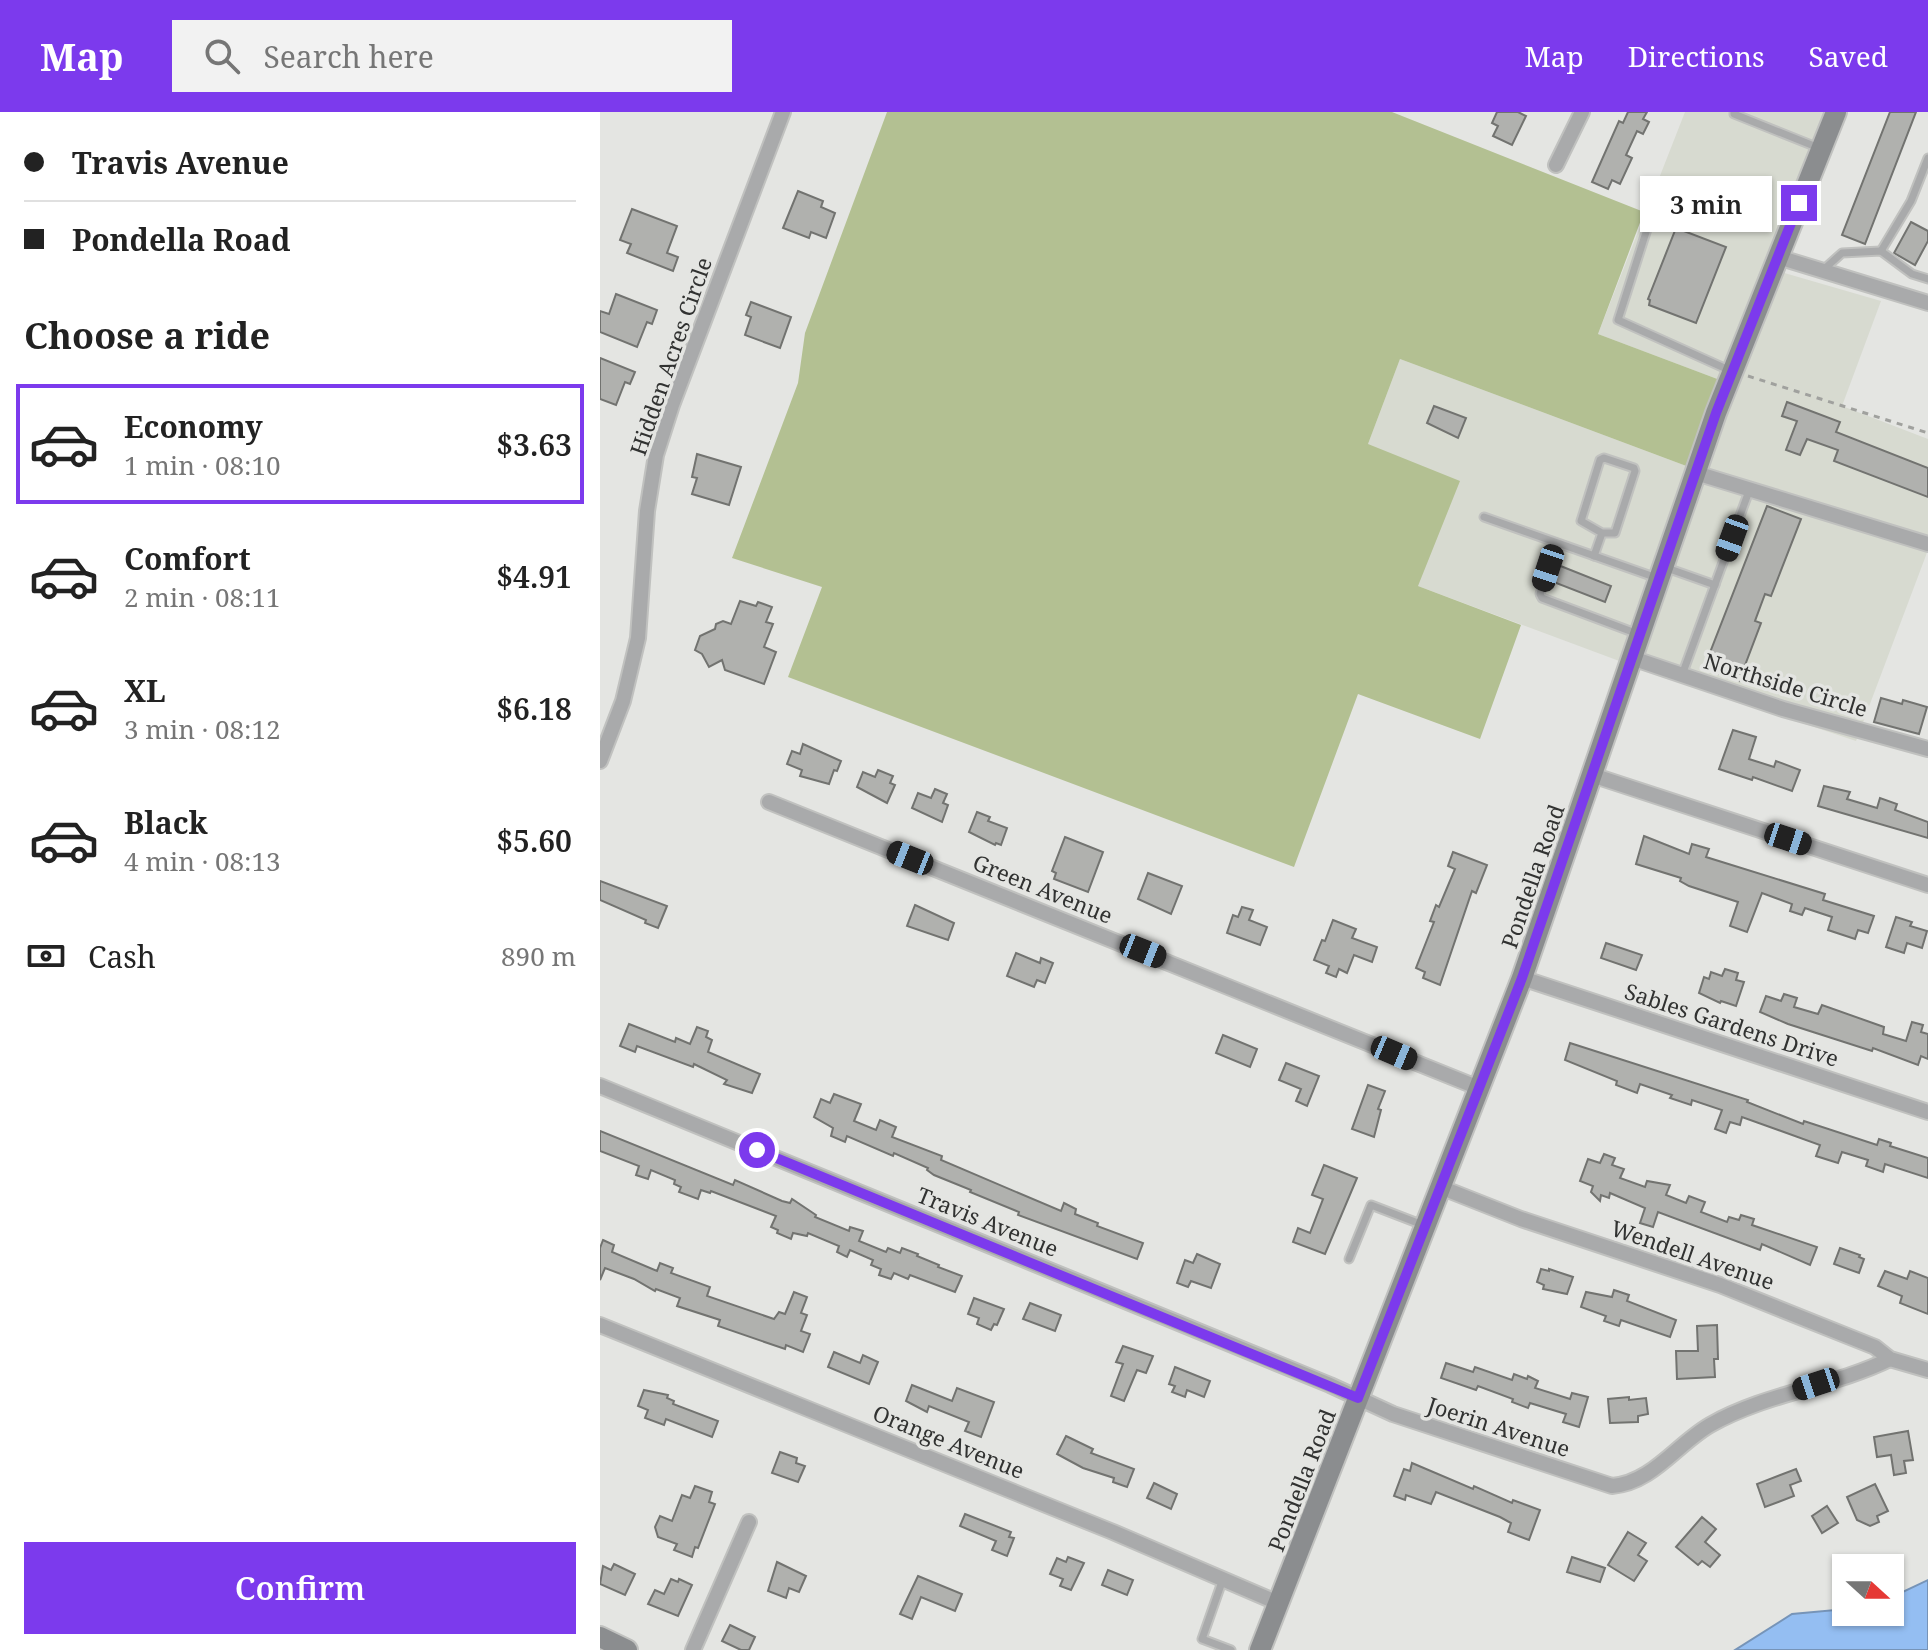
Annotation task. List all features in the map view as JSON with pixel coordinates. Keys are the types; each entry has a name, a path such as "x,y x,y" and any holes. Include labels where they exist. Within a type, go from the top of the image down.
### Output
{"main road":[{"name":"Pondella Road","path":"1260,1650 1522,978 1732,372 1836,112"},
{"path":"600,1637 627,1650"}],"street":[{"name":"Hidden Acres Circle","path":"600,761 623,701 638,638 647,511 656,455 783,112"},
{"path":"1556,165 1582,112"},
{"path":"1778,257 1928,303"},
{"path":"1696,473 1928,544"},
{"name":"Northside Circle","path":"1632,658 1783,709 1928,749"},
{"path":"1592,775 1928,885"},
{"name":"Green Avenue","path":"769,802 1479,1088"},
{"name":"Sables Gardens Drive","path":"1522,978 1928,1112"},
{"name":"Travis Avenue","path":"600,1086 1358,1398"},
{"name":"Wendell Avenue","path":"1440,1187 1507,1214 1777,1307 1875,1347 1890,1359 1928,1370"},
{"name":"Orange Avenue","path":"600,1325 1099,1526 1278,1603"},
{"name":"Joerin Avenue","path":"1358,1398 1393,1414 1548,1466 1612,1486 1629,1485 1645,1476 1697,1433 1728,1416 1787,1394 1863,1372 1890,1359"},
{"path":"693,1650 749,1522"}],"lane":[{"path":"1734,112 1821,148"},
{"path":"1881,251 1911,201 1928,158"},
{"path":"1648,226 1618,320 1732,372"},
{"path":"1822,271 1842,253 1881,251 1912,274 1928,279"},
{"path":"1604,458 1635,471 1615,533 1602,533 1581,521 1600,460 1604,458"},
{"path":"1682,675 1749,491"},
{"path":"1484,517 1594,556 1715,585"},
{"path":"1594,556 1602,533"},
{"path":"1556,543 1540,594 1542,598 1640,635"},
{"path":"1349,1259 1371,1205 1425,1225"},
{"path":"1223,1579 1202,1639 1231,1650"}],"path":[{"path":"1732,372 1928,433"}],"shaded area":[{"path":"1685,112 1827,112 1720,380 1598,334"},
{"path":"1781,272 1881,301 1842,406 1928,439 1928,550 1856,741 1638,668 1724,416"},
{"path":"1400,359 1689,467 1622,662 1418,586 1368,444"}],"green space":[{"path":"887,112 1392,112 1644,212 1598,334 1720,380 1689,467 1400,359 1368,444 1460,481 1418,586 1521,625 1480,739 1358,694 1294,867 788,677 822,587 732,558 798,383 805,333"}],"water":[{"path":"1928,1580 1928,1650 1735,1650 1792,1614 1832,1610 1832,1626 1904,1626 1904,1591"}],"building":[{"path":"1497,112 1518,112 1526,116 1512,145 1493,136 1498,126 1492,123"},
{"path":"1628,112 1647,112 1643,119 1649,122 1643,134 1637,131 1626,155 1632,158 1620,184 1612,180 1608,189 1592,182 1619,121 1623,123"},
{"path":"1890,112 1916,112 1865,244 1842,235"},
{"path":"798,191 823,201 821,207 835,213 826,238 811,232 809,238 783,228"},
{"path":"632,209 677,226 667,253 678,257 673,271 627,253 631,244 620,240"},
{"path":"1911,222 1928,231 1928,241 1915,265 1894,253"},
{"path":"1676,228 1726,247 1696,323 1649,305 1648,299"},
{"path":"616,294 657,310 652,324 647,322 637,347 600,332 600,311 609,314"},
{"path":"751,302 791,317 780,348 745,335 751,317 746,315"},
{"path":"600,358 635,372 630,384 625,382 616,405 600,399"},
{"path":"1787,402 1840,422 1836,432 1928,468 1928,497 1834,461 1838,450 1807,439 1800,455 1786,450 1797,421 1782,416"},
{"path":"1434,406 1466,418 1458,438 1427,423"},
{"path":"697,454 741,467 729,505 692,494 697,478 692,477"},
{"path":"1767,506 1801,519 1771,596 1765,594 1755,621 1761,623 1739,681 1704,668"},
{"path":"1558,565 1611,586 1605,602 1551,581"},
{"path":"740,601 772,607 766,622 773,624 764,647 776,652 764,684 725,670 722,660 709,667 702,654 695,650 700,636 715,629 716,624 723,621 731,624"},
{"path":"1881,698 1927,707 1919,734 1874,722"},
{"path":"1733,730 1756,737 1749,759 1774,767 1776,761 1800,770 1792,791 1719,769"},
{"path":"803,744 841,761 829,784 800,776 802,770 787,764 792,751 800,754"},
{"path":"878,770 893,776 890,783 895,785 887,803 857,787 863,772 875,777"},
{"path":"1824,786 1850,792 1847,799 1877,808 1880,798 1897,804 1895,810 1928,822 1928,838 1818,806"},
{"path":"935,789 947,794 943,803 948,805 942,822 912,808 918,793 931,798"},
{"path":"977,812 990,817 988,821 1007,828 1001,845 969,832"},
{"path":"1644,836 1689,854 1692,844 1709,849 1706,857 1825,894 1823,900 1874,916 1868,933 1858,930 1855,939 1828,930 1832,917 1805,908 1802,915 1790,911 1792,904 1762,893 1747,932 1730,926 1738,902 1689,886 1680,881 1681,878 1636,864"},
{"path":"1065,837 1103,852 1088,892 1054,879 1056,873 1052,871"},
{"path":"1453,852 1487,865 1476,893 1472,891 1440,985 1423,978 1425,972 1416,968 1434,922 1430,921 1436,905 1439,907 1455,869 1448,866"},
{"path":"1148,873 1182,886 1171,914 1138,899"},
{"path":"600,881 667,906 658,928 600,900"},
{"path":"915,905 954,923 948,940 907,926"},
{"path":"1242,907 1253,910 1249,920 1267,927 1260,945 1227,933 1233,915 1238,917"},
{"path":"1896,917 1912,922 1910,926 1927,931 1922,948 1907,943 1904,953 1886,947"},
{"path":"1333,920 1356,929 1352,938 1377,947 1372,962 1354,955 1347,973 1339,969 1336,977 1326,973 1329,966 1314,960"},
{"path":"1606,943 1642,955 1636,970 1601,958"},
{"path":"1016,953 1040,963 1041,958 1053,963 1045,983 1037,980 1034,987 1007,976"},
{"path":"1725,969 1738,973 1736,980 1744,982 1736,1006 1720,1003 1699,993 1704,977 1709,979 1711,972 1722,976"},
{"path":"1784,994 1797,998 1794,1007 1818,1014 1822,1005 1884,1027 1883,1034 1906,1041 1912,1022 1923,1025 1921,1032 1928,1034 1928,1059 1921,1056 1918,1065 1873,1048 1872,1051 1788,1024 1760,1012 1766,996 1781,1001"},
{"path":"629,1024 675,1042 676,1038 690,1044 697,1027 708,1031 706,1037 712,1040 708,1052 760,1074 752,1093 724,1084 727,1080 694,1064 693,1067 637,1046 635,1052 620,1046"},
{"path":"1223,1035 1257,1049 1250,1067 1216,1053"},
{"path":"1570,1043 1748,1100 1803,1124 1804,1121 1877,1145 1879,1139 1891,1143 1890,1146 1928,1158 1928,1178 1885,1164 1883,1172 1866,1166 1868,1160 1842,1152 1838,1163 1816,1156 1820,1145 1742,1117 1740,1125 1730,1122 1726,1133 1715,1129 1722,1110 1692,1100 1691,1105 1640,1084 1637,1093 1616,1085 1617,1081 1565,1060"},
{"path":"1286,1063 1319,1076 1307,1106 1296,1101 1301,1089 1279,1080"},
{"path":"1368,1085 1385,1091 1378,1109 1381,1110 1374,1137 1352,1129"},
{"path":"834,1094 861,1104 854,1121 876,1130 880,1120 896,1127 892,1137 942,1156 941,1160 1061,1211 1064,1203 1076,1209 1075,1214 1098,1223 1097,1226 1143,1243 1137,1259 1018,1215 1019,1212 970,1192 894,1153 893,1156 847,1136 845,1142 831,1136 833,1128 814,1117 821,1099 830,1103"},
{"path":"600,1131 733,1185 735,1180 782,1201 790,1203 792,1199 815,1217 849,1231 850,1227 863,1231 859,1241 886,1252 888,1248 900,1253 902,1248 962,1276 955,1292 910,1275 908,1279 894,1273 891,1279 879,1275 881,1269 871,1265 873,1260 850,1250 847,1257 837,1252 839,1246 808,1233 807,1236 793,1233 791,1239 777,1233 778,1230 771,1227 776,1216 711,1191 701,1190 698,1199 679,1192 681,1187 674,1184 675,1180 651,1170 648,1179 636,1175 639,1166 600,1151"},
{"path":"1604,1154 1615,1158 1612,1165 1624,1169 1620,1178 1645,1187 1647,1181 1670,1185 1666,1195 1686,1203 1689,1196 1705,1202 1701,1212 1727,1222 1729,1217 1739,1220 1741,1215 1754,1219 1752,1225 1817,1247 1810,1265 1762,1244 1760,1250 1658,1212 1653,1227 1640,1223 1645,1208 1610,1193 1609,1198 1601,1195 1600,1201 1591,1192 1593,1186 1580,1181 1588,1159 1600,1163"},
{"path":"1324,1165 1357,1178 1325,1254 1293,1242 1298,1228 1310,1233 1323,1199 1312,1195"},
{"path":"603,1240 614,1245 612,1252 657,1271 660,1263 673,1268 671,1273 710,1287 707,1296 774,1319 779,1312 785,1314 794,1292 807,1297 801,1313 807,1315 801,1331 810,1334 803,1352 718,1326 720,1320 677,1306 680,1298 655,1291 605,1268 600,1280"},
{"path":"1840,1248 1864,1259 1859,1273 1834,1264"},
{"path":"1197,1254 1220,1264 1211,1288 1191,1281 1188,1287 1177,1283 1185,1260 1193,1263"},
{"path":"1541,1269 1573,1277 1567,1294 1543,1289 1544,1285 1537,1282"},
{"path":"1885,1271 1907,1279 1910,1271 1928,1278 1928,1314 1900,1303 1902,1296 1878,1286"},
{"path":"1614,1290 1629,1295 1627,1301 1676,1320 1670,1337 1621,1320 1619,1326 1604,1321 1606,1316 1581,1307 1586,1292 1612,1297"},
{"path":"974,1298 1004,1309 997,1325 994,1324 991,1330 977,1324 979,1318 968,1314"},
{"path":"1030,1303 1061,1315 1055,1331 1023,1319"},
{"path":"1717,1325 1715,1377 1677,1379 1676,1351 1698,1351 1697,1326"},
{"path":"1123,1346 1153,1356 1146,1373 1137,1370 1124,1401 1111,1396 1123,1364 1116,1362"},
{"path":"834,1352 860,1363 863,1355 878,1362 869,1384 828,1367"},
{"path":"1446,1363 1473,1372 1475,1367 1512,1380 1514,1374 1527,1379 1528,1376 1538,1381 1535,1388 1570,1399 1572,1393 1588,1397 1579,1427 1563,1422 1566,1414 1530,1403 1528,1408 1478,1386 1476,1390 1441,1378"},
{"path":"1175,1367 1210,1381 1204,1397 1187,1390 1185,1397 1172,1392 1175,1386 1169,1384"},
{"path":"912,1385 952,1401 957,1388 994,1402 981,1437 965,1431 969,1422 929,1406 927,1412 906,1401"},
{"path":"644,1390 668,1395 673,1404 718,1421 712,1437 666,1419 664,1425 645,1418 648,1410 638,1406"},
{"path":"1629,1397 1629,1400 1646,1398 1648,1414 1638,1416 1638,1422 1610,1423 1608,1399"},
{"path":"1908,1431 1913,1460 1904,1461 1906,1473 1894,1475 1891,1455 1877,1457 1874,1437"},
{"path":"1066,1436 1093,1449 1091,1453 1134,1469 1127,1487 1113,1482 1114,1478 1083,1468 1057,1454"},
{"path":"780,1452 797,1458 796,1463 805,1466 798,1482 772,1473"},
{"path":"1412,1463 1473,1489 1474,1486 1512,1503 1513,1500 1540,1510 1529,1540 1508,1532 1511,1523 1500,1517 1436,1492 1431,1504 1406,1495 1405,1500 1394,1496 1404,1469 1410,1471"},
{"path":"1796,1469 1801,1481 1790,1485 1794,1496 1765,1507 1757,1484"},
{"path":"1154,1483 1177,1494 1171,1509 1147,1498"},
{"path":"1875,1484 1888,1511 1877,1516 1879,1522 1870,1526 1857,1520 1847,1497"},
{"path":"695,1486 712,1492 709,1502 715,1504 692,1557 674,1550 677,1544 658,1537 655,1527 660,1516 672,1521 682,1495 690,1498"},
{"path":"1827,1506 1838,1523 1822,1533 1812,1516"},
{"path":"965,1514 1011,1532 1009,1537 1014,1538 1007,1556 992,1550 996,1541 960,1526"},
{"path":"1702,1517 1716,1529 1705,1542 1720,1555 1710,1567 1702,1561 1698,1565 1676,1547"},
{"path":"1628,1532 1646,1543 1638,1555 1647,1561 1634,1581 1608,1565"},
{"path":"1068,1557 1084,1563 1071,1590 1060,1586 1063,1579 1050,1574 1057,1558 1066,1562"},
{"path":"1572,1557 1605,1568 1600,1582 1567,1572"},
{"path":"777,1562 806,1576 799,1592 789,1588 786,1598 768,1591"},
{"path":"614,1564 635,1574 625,1595 600,1584 603,1566 611,1570"},
{"path":"1108,1570 1133,1580 1127,1595 1102,1585"},
{"path":"918,1576 962,1594 955,1611 921,1597 912,1619 900,1614"},
{"path":"671,1579 692,1585 678,1616 648,1604 655,1590 664,1594"},
{"path":"730,1625 755,1637 749,1650 741,1650 722,1641"}],"route":[{"path":"757,1150 1358,1398 1522,978 1716,413 1799,203"}]}
